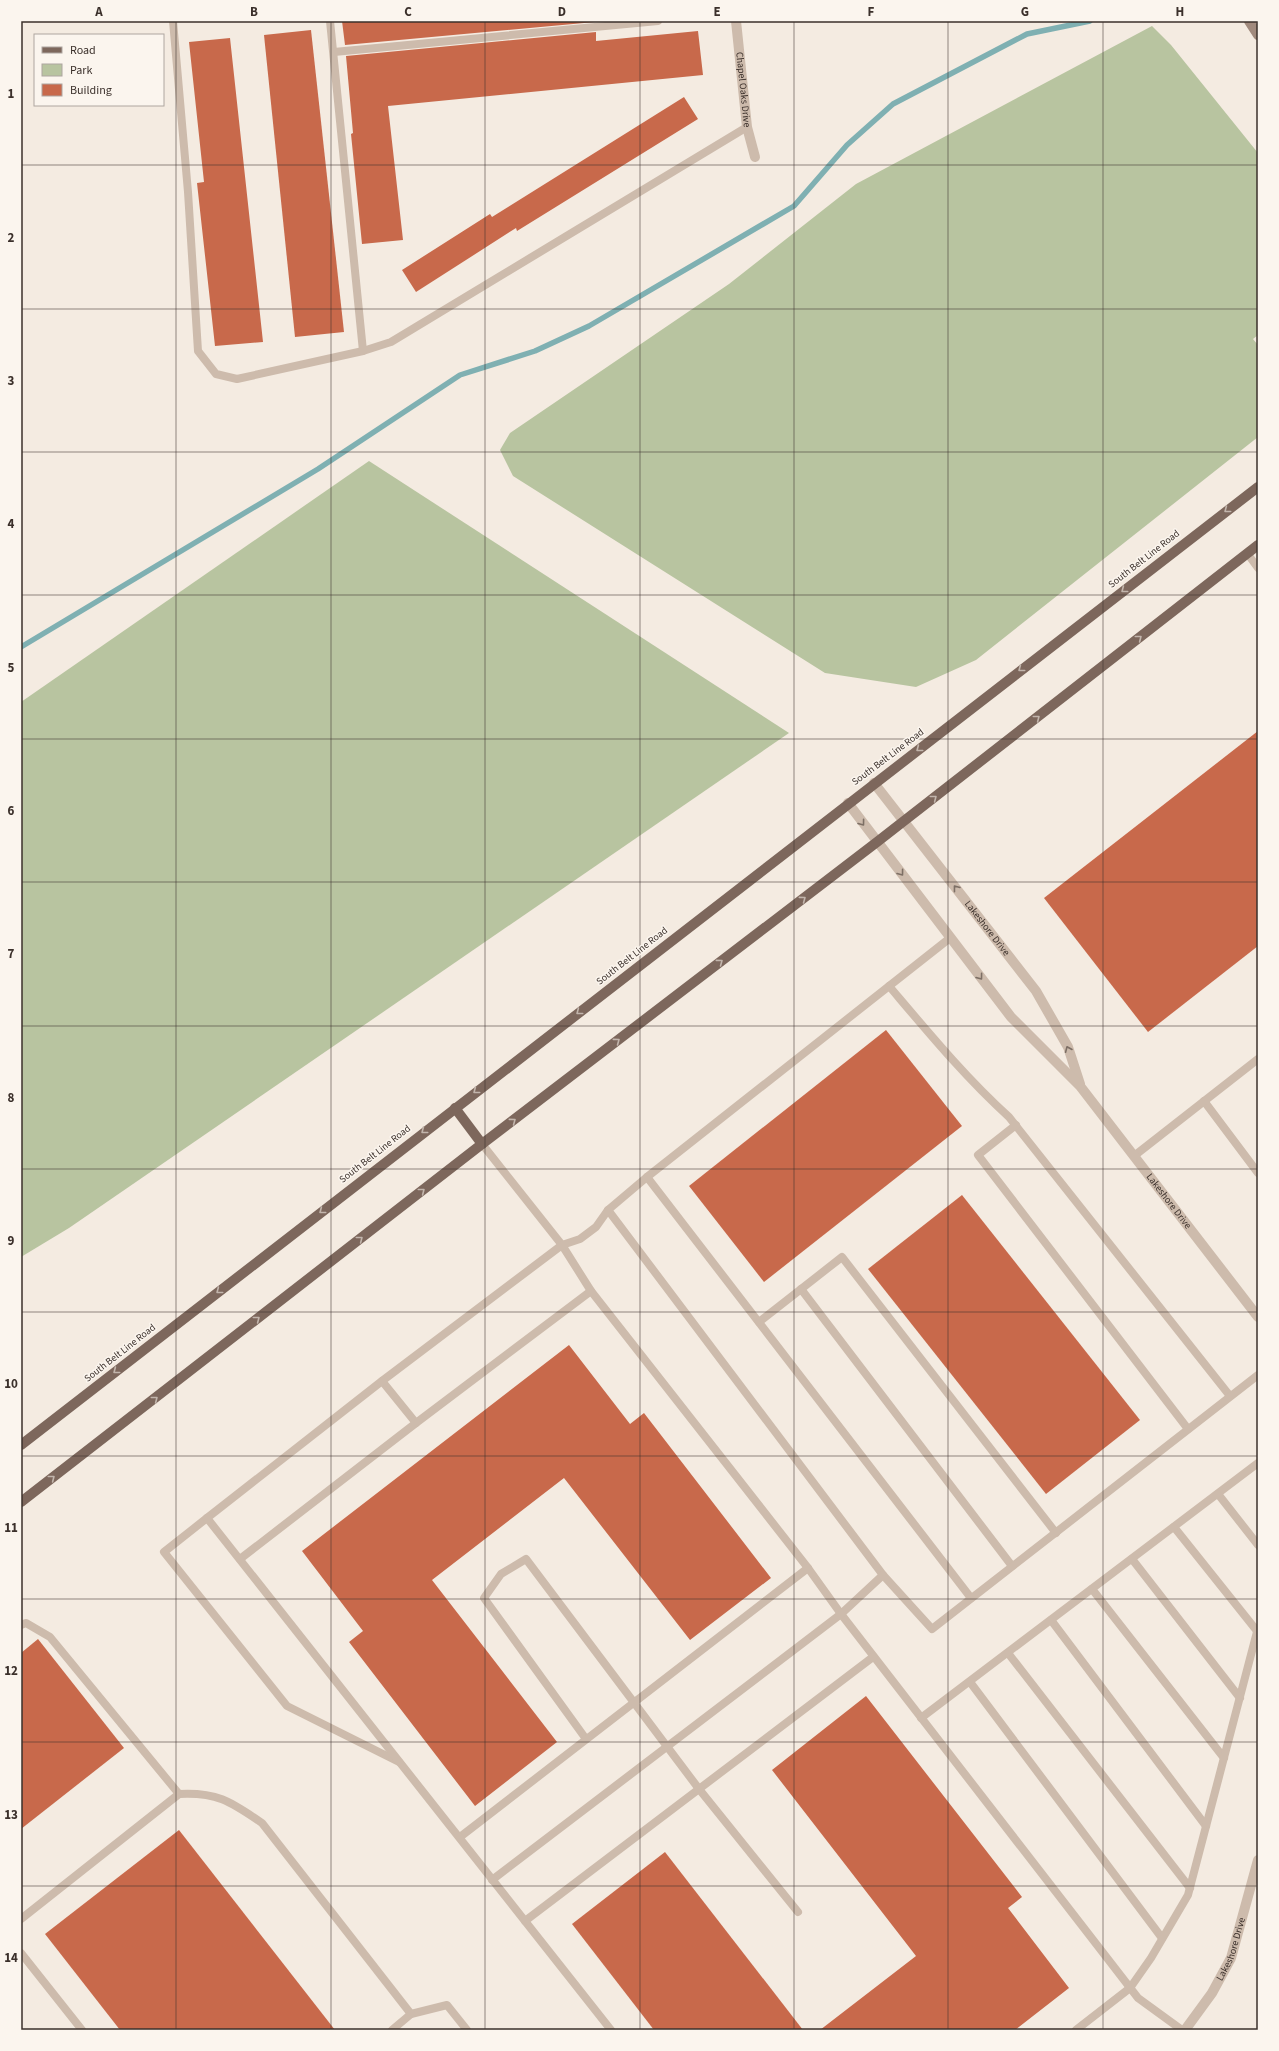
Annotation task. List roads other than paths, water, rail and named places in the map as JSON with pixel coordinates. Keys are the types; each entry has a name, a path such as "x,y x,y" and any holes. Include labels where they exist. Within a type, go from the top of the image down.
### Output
{"main road":[{"name":"South Belt Line Road","path":"21,1445 848,803 1258,487"},
{"path":"21,1502 482,1144 904,822 1258,545"},
{"path":"455,1108 482,1144"}],"street":[{"name":"Chapel Oaks Drive","path":"736,21 747,127 755,157"},
{"path":"1249,21 1258,35"},
{"name":"Lakeshore Drive","path":"874,783 1036,991 1068,1047 1080,1086"},
{"name":"Lakeshore Drive","path":"848,803 1010,1017 1080,1086 1258,1317"},
{"name":"Lakeshore Drive","path":"1185,2030 1212,1993 1230,1958 1258,1860"}],"lane":[{"path":"173,21 188,192 198,351 216,374 237,379 363,351 391,342 747,127"},
{"path":"330,21 363,351"},
{"path":"334,52 658,21"},
{"path":"1247,553 1258,568"},
{"path":"401,1764 287,1706 164,1552 382,1381 562,1245 580,1239 596,1227 608,1210 648,1177 950,938"},
{"path":"890,986 977,1088 1016,1125 1230,1396"},
{"path":"1134,1156 1258,1059"},
{"path":"1204,1101 1258,1173"},
{"path":"1016,1125 978,1155 1188,1430"},
{"path":"482,1144 562,1245 591,1291 808,1568 840,1614 1130,1988 1138,1998 1182,2030"},
{"path":"648,1177 971,1598"},
{"path":"608,1210 883,1575 932,1629 1258,1375"},
{"path":"759,1322 842,1257 1056,1533"},
{"path":"801,1289 1012,1566"},
{"path":"240,1559 416,1423 591,1291"},
{"path":"382,1381 416,1423"},
{"path":"921,1718 1258,1463"},
{"path":"1218,1494 1258,1545"},
{"path":"207,1518 611,2030"},
{"path":"1076,2030 1130,1988 1188,1895 1258,1630 1174,1527"},
{"path":"586,1739 484,1598 501,1574 526,1559 699,1789 798,1912"},
{"path":"1132,1559 1240,1698"},
{"path":"460,1838 808,1568"},
{"path":"492,1880 840,1614 883,1575"},
{"path":"1092,1589 1224,1758"},
{"path":"1051,1620 1206,1826"},
{"path":"21,1625 26,1623 50,1637 179,1794"},
{"path":"1008,1653 1190,1888"},
{"path":"525,1921 874,1657"},
{"path":"970,1682 1162,1938"},
{"path":"21,1919 179,1794 200,1793 219,1797 240,1808 262,1823 411,2014"},
{"path":"21,1953 82,2030"},
{"path":"392,2030 411,2014 447,2005 467,2030"}],"waterway":[{"path":"21,647 318,469 460,375 535,351 589,326 794,206 847,145 893,104 1027,34 1090,21"}]}
